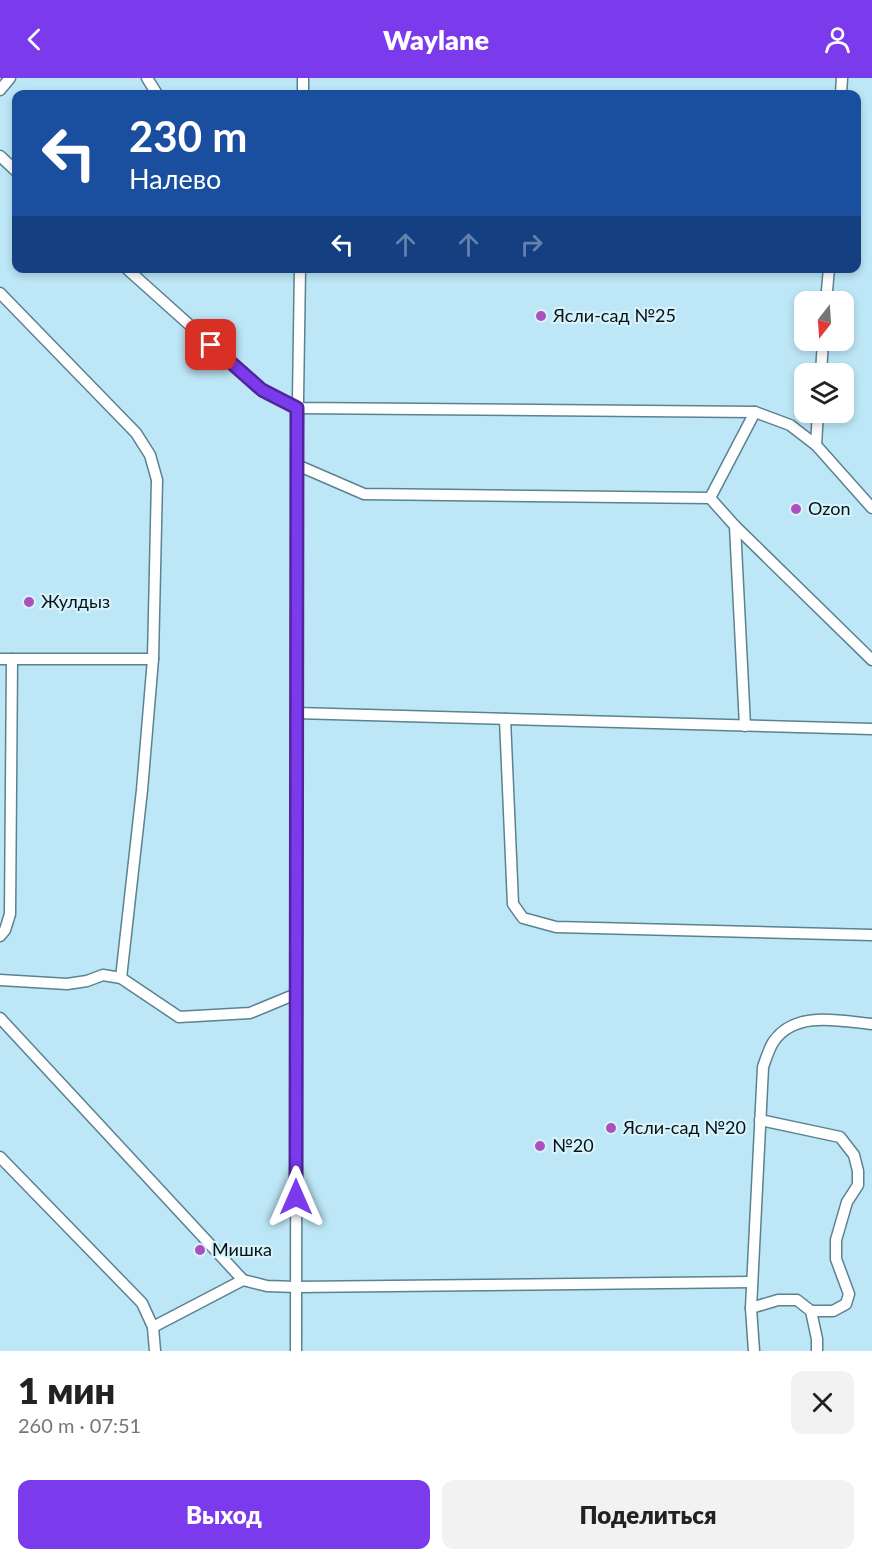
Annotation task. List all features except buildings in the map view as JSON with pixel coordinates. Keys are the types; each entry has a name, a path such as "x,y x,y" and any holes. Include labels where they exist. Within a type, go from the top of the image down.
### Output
{"lane":[{"path":"0,90 10,78"},
{"path":"0,156 12,167"},
{"path":"132,273 262,390 297,408 754,412 790,424 816,446 872,508"},
{"path":"296,1351 297,408 300,273"},
{"path":"827,291 829,273"},
{"path":"0,293 136,433 150,455 157,480 153,659 142,790 121,978"},
{"path":"710,498 754,412"},
{"path":"816,446 817,423"},
{"path":"297,465 364,494 710,498 735,526 872,660"},
{"path":"735,526 745,726"},
{"path":"0,659 153,659"},
{"path":"0,936 5,930 10,914 12,659"},
{"path":"297,713 872,729"},
{"path":"505,718 513,904 523,918 556,927 872,935"},
{"path":"0,980 67,984 87,981 103,975 121,978 179,1017 250,1013 296,994"},
{"path":"0,1018 243,1280 267,1287 752,1282"},
{"path":"754,1351 751,1308 763,1067 774,1041 793,1023 825,1019 872,1024"},
{"path":"751,1308 778,1300 797,1300 811,1311 832,1311 846,1304 849,1294 836,1259 836,1240 847,1202 858,1185 858,1171 854,1155 840,1137 760,1120"},
{"path":"0,1157 142,1303 153,1327 155,1351"},
{"path":"153,1327 243,1280"},
{"path":"811,1311 817,1351"}],"place":[{"name":"Ясли-сад №25","path":"541,316"},
{"name":"Ozon","path":"796,509"},
{"name":"Жулдыз","path":"29,602"},
{"name":"Ясли-сад №20","path":"611,1128"},
{"name":"№20","path":"540,1146"},
{"name":"Мишка","path":"200,1250"}],"route":[{"path":"211,345 262,390 297,408 296,1197"}]}
